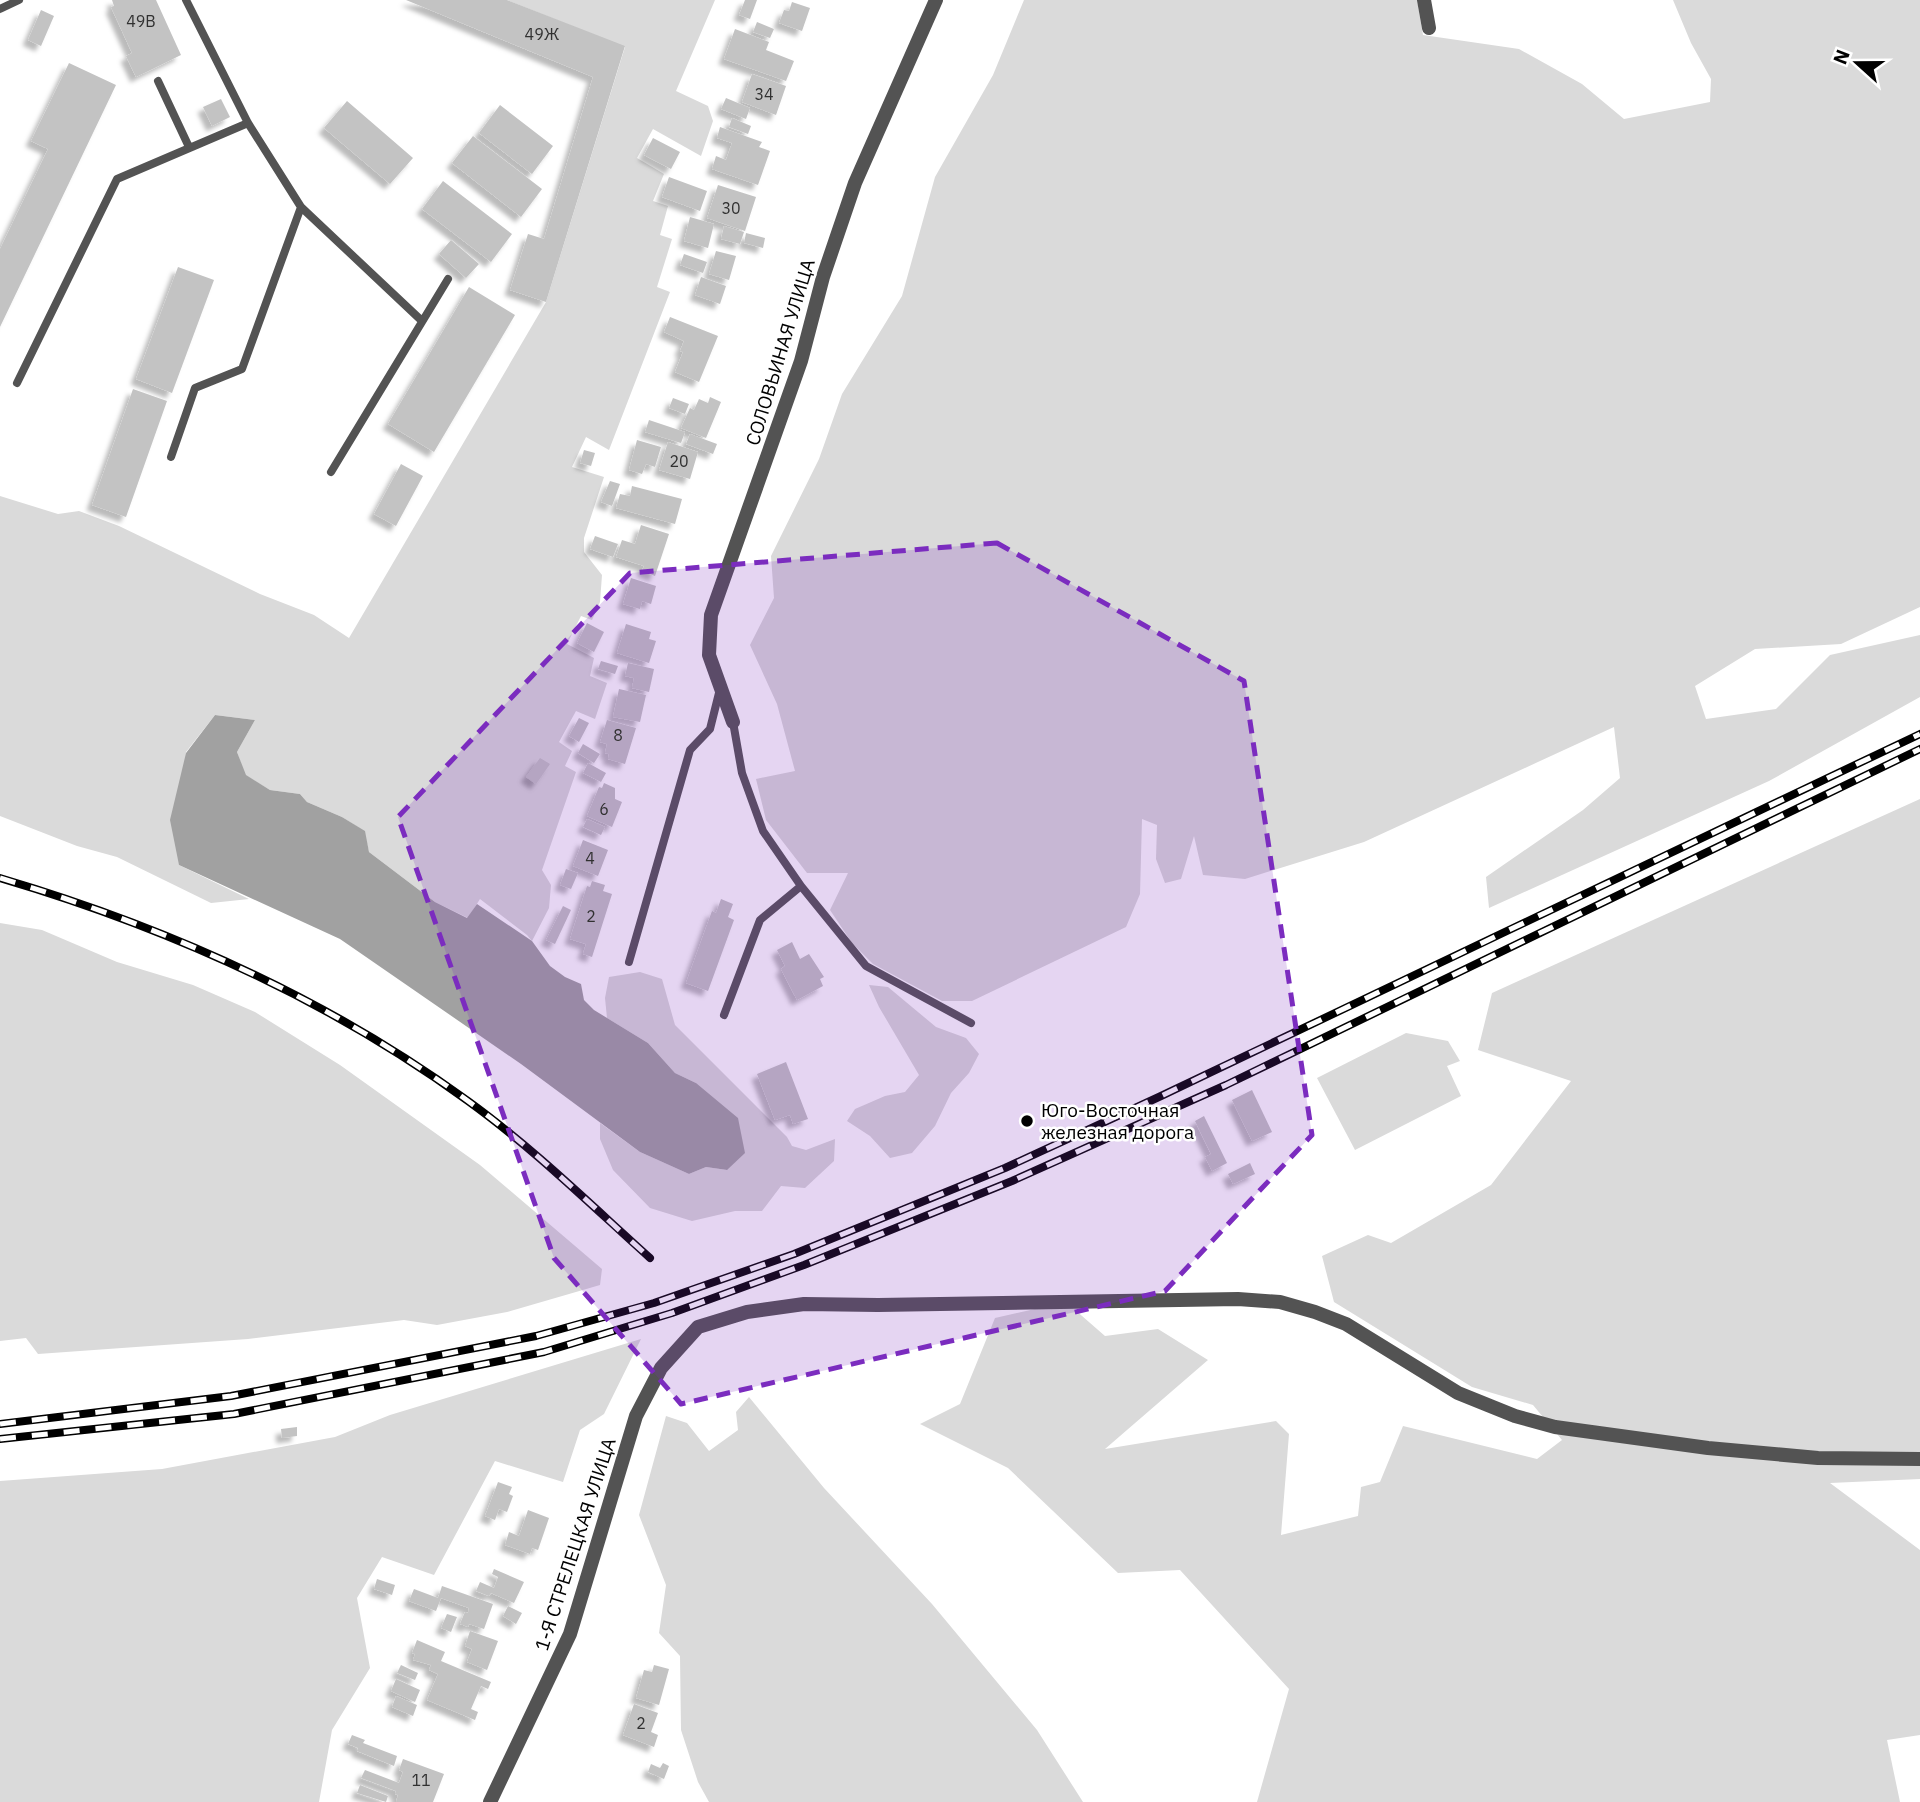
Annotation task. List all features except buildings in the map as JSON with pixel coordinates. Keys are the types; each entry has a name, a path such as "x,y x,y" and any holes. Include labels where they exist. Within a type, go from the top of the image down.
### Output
{"street":[{"name":"СОЛОВЬИНАЯ УЛИЦА","path":"733,722 709,654 711,615 800,361 823,277 855,183 936,0"},
{"path":"1424,0 1429,28"},
{"name":"1-Я СТРЕЛЕЦКАЯ УЛИЦА","path":"490,1802 570,1634 636,1416 661,1368 698,1327 747,1312 804,1304 1226,1299 1280,1302 1346,1324 1458,1393 1515,1416 1555,1427 1708,1448 1818,1458 1920,1458"}],"lane":[{"path":"0,9 19,0"},
{"path":"186,0 248,123 301,207 422,321"},
{"path":"158,81 189,147"},
{"path":"17,383 117,179 248,123"},
{"path":"171,457 195,388 242,369 301,207"},
{"path":"331,472 448,279"},
{"path":"629,962 690,750 710,729 721,684"},
{"path":"733,722 741,773 763,831 801,886 866,966 971,1023"},
{"path":"724,1015 760,919 801,886"}],"highlighted area":[{"path":"997,543 1244,681 1312,1135 1165,1291 681,1404 554,1258 398,817 630,573"}],"shaded area":[{"path":"507,0 715,0 676,91 708,106 713,121 701,156 653,129 637,158 664,174 653,201 668,206 660,235 672,239 657,287 670,292 609,450 586,437 572,467 604,477 584,538 584,552 602,575 600,602 592,620 581,616 567,644 594,658 590,676 607,683 595,719 576,711 559,742 572,751 565,766 576,772 542,870 551,885 549,908 532,941 480,899 468,918 435,902 369,852 364,831 342,817 307,802 300,794 270,790 245,775 237,752 255,720 215,715 186,752 179,865 249,899 211,903 117,857 77,846 0,816 0,496 58,514 79,511 119,526 260,594 314,615 349,638 546,302 625,47"},
{"path":"1024,0 1417,0 1423,35 1519,49 1582,84 1624,119 1710,102 1711,79 1691,43 1673,0 1920,0 1920,607 1841,644 1755,649 1695,686 1706,719 1776,709 1830,655 1920,635 1920,697 1769,781 1489,908 1486,877 1583,810 1620,778 1614,727 1364,842 1245,879 1203,875 1194,836 1181,879 1165,883 1156,859 1157,825 1142,819 1140,894 1126,927 972,1001 942,1001 873,964 852,943 830,910 848,873 807,873 766,820 756,779 795,771 777,704 750,645 774,598 771,556 819,459 842,394 902,296 935,177 993,75"},
{"path":"215,715 255,720 237,752 246,775 270,790 300,794 307,802 342,817 365,831 369,852 435,902 467,918 477,904 532,941 550,966 581,984 584,1000 594,1010 648,1043 675,1073 696,1083 738,1118 745,1153 727,1170 706,1167 689,1174 640,1152 521,1064 340,939 179,865 170,820 186,753"},
{"path":"1920,799 1920,1479 1830,1483 1920,1550 1920,1735 1887,1740 1900,1802 1257,1802 1289,1689 1180,1570 1118,1573 1008,1468 920,1424 960,1404 995,1318 1066,1302 1105,1336 1158,1329 1208,1360 1105,1449 1276,1421 1289,1434 1281,1535 1358,1516 1361,1487 1380,1482 1403,1426 1537,1459 1562,1440 1533,1405 1472,1387 1334,1302 1322,1256 1368,1235 1391,1243 1491,1185 1571,1081 1478,1050 1492,993"},
{"path":"0,923 42,930 117,962 193,985 255,1012 340,1065 480,1165 602,1269 600,1285 507,1312 437,1325 404,1320 248,1339 38,1354 26,1338 0,1341"},
{"path":"640,972 662,979 675,1025 787,1137 792,1146 806,1150 835,1139 834,1161 805,1188 781,1186 762,1211 735,1211 692,1221 650,1208 613,1170 600,1139 600,1123 640,1152 689,1174 706,1167 727,1170 696,1083 675,1073 648,1043 607,1018 605,998 609,977"},
{"path":"869,985 888,987 936,1027 966,1038 979,1054 969,1073 951,1093 935,1126 912,1153 890,1158 870,1136 847,1121 855,1109 885,1096 905,1092 919,1075"},
{"path":"1406,1033 1448,1041 1460,1061 1447,1066 1461,1096 1355,1150 1317,1078"},
{"path":"641,1339 604,1414 580,1430 563,1482 495,1461 434,1575 382,1557 357,1598 370,1668 332,1730 319,1802 0,1802 0,1481 162,1469 335,1437 390,1415"},
{"path":"749,1397 824,1488 932,1604 1037,1730 1083,1802 709,1802 698,1782 681,1730 680,1656 659,1633 666,1585 639,1515 666,1416 687,1423 709,1451 738,1430 736,1412"}],"railway":[{"path":"0,1424 231,1396 536,1336 654,1303 794,1254 1005,1168 1161,1096 1920,734"},
{"path":"0,1439 234,1414 544,1352 672,1313 804,1265 1012,1181 1226,1085 1920,749"},
{"path":"0,878 62,897 184,943 244,970 359,1030 415,1064 492,1119 650,1258"}],"place":[{"name":"Юго-Восточная железная дорога","path":"1027,1121"}]}
